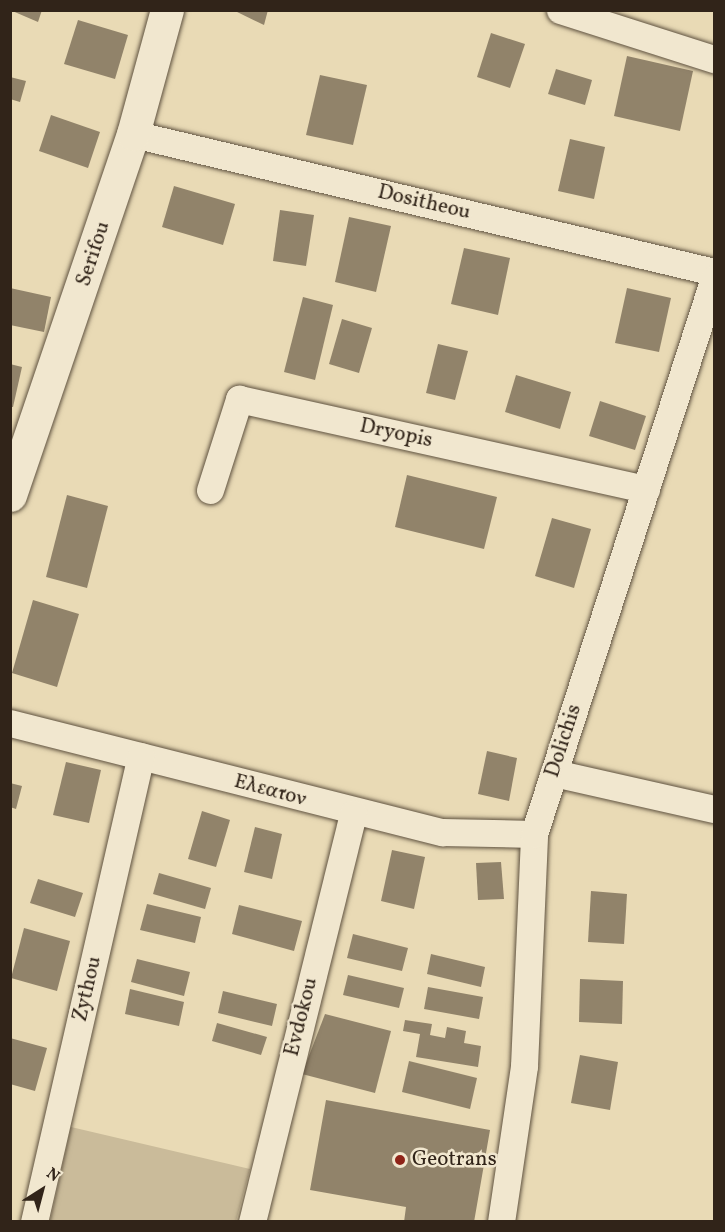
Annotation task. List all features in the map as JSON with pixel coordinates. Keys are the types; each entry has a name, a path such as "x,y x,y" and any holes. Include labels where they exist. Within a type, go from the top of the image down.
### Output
{"street":[{"name":"Serifou","path":"10,495 133,134 167,10"},
{"path":"560,10 714,59"},
{"name":"Dositheou","path":"133,134 714,272"},
{"name":"Dolichis","path":"501,1221 524,1066 534,834 714,278"},
{"name":"Dryopis","path":"210,490 239,399 646,489"},
{"name":"Ελεατον","path":"10,723 353,813 442,832 534,834"},
{"name":"Zythou","path":"34,1221 141,756"},
{"path":"554,773 714,809"},
{"name":"Evdokou","path":"252,1221 353,813"}],"shaded area":[{"path":"71,1127 250,1169 236,1221 50,1221"}],"building":[{"path":"10,10 42,10 38,22"},
{"path":"233,10 268,10 264,25"},
{"path":"78,20 128,35 115,79 64,64"},
{"path":"491,33 525,44 510,88 477,77"},
{"path":"627,56 693,71 680,131 614,116"},
{"path":"556,69 592,80 585,105 548,94"},
{"path":"320,75 367,85 353,145 306,135"},
{"path":"10,77 26,81 20,102 10,99"},
{"path":"51,115 100,132 88,168 39,151"},
{"path":"570,139 605,147 594,199 558,191"},
{"path":"174,186 235,204 223,245 162,227"},
{"path":"280,210 314,215 306,266 273,261"},
{"path":"349,217 391,226 376,292 335,282"},
{"path":"464,248 510,258 498,315 451,304"},
{"path":"10,288 51,297 44,332 10,325"},
{"path":"627,288 671,298 659,352 615,343"},
{"path":"303,297 333,305 315,380 284,372"},
{"path":"342,319 372,328 359,373 329,364"},
{"path":"438,344 468,351 455,400 426,393"},
{"path":"10,364 22,367 13,407 10,407"},
{"path":"516,375 571,392 560,429 505,412"},
{"path":"600,401 646,416 635,450 589,436"},
{"path":"407,475 497,497 484,549 395,527"},
{"path":"67,495 108,506 87,588 46,577"},
{"path":"552,518 591,529 574,588 535,576"},
{"path":"33,600 79,614 57,687 12,673"},
{"path":"487,751 517,758 509,801 478,794"},
{"path":"66,762 101,770 89,823 53,815"},
{"path":"10,783 22,786 16,809 10,807"},
{"path":"202,811 230,820 216,867 188,859"},
{"path":"255,827 282,834 272,879 244,872"},
{"path":"392,850 425,857 414,909 381,901"},
{"path":"501,862 504,899 478,900 476,863"},
{"path":"159,873 211,888 205,909 153,894"},
{"path":"38,879 83,893 75,917 30,903"},
{"path":"591,891 627,894 624,944 588,942"},
{"path":"147,904 201,917 195,943 140,930"},
{"path":"239,905 302,921 294,951 232,934"},
{"path":"24,928 70,941 57,991 11,978"},
{"path":"353,934 408,948 402,971 347,958"},
{"path":"431,954 485,967 481,987 427,974"},
{"path":"137,959 190,972 184,996 131,982"},
{"path":"348,975 404,988 399,1008 343,995"},
{"path":"580,979 623,981 622,1024 579,1022"},
{"path":"428,987 483,997 479,1019 424,1009"},
{"path":"130,989 184,1002 179,1026 125,1014"},
{"path":"223,991 277,1004 272,1026 218,1013"},
{"path":"325,1014 391,1031 375,1093 302,1074"},
{"path":"405,1020 432,1024 430,1035 445,1038 447,1027 466,1031 464,1043 481,1046 478,1067 416,1057 420,1034 403,1031"},
{"path":"217,1023 267,1037 261,1055 212,1041"},
{"path":"10,1038 47,1048 35,1091 10,1084"},
{"path":"580,1055 618,1062 610,1110 571,1103"},
{"path":"409,1061 477,1078 470,1109 402,1092"},
{"name":"Geotrans","path":"326,1100 490,1130 474,1222 404,1222 406,1207 310,1190"}],"place":[{"name":"Geotrans","path":"400,1160"}]}
